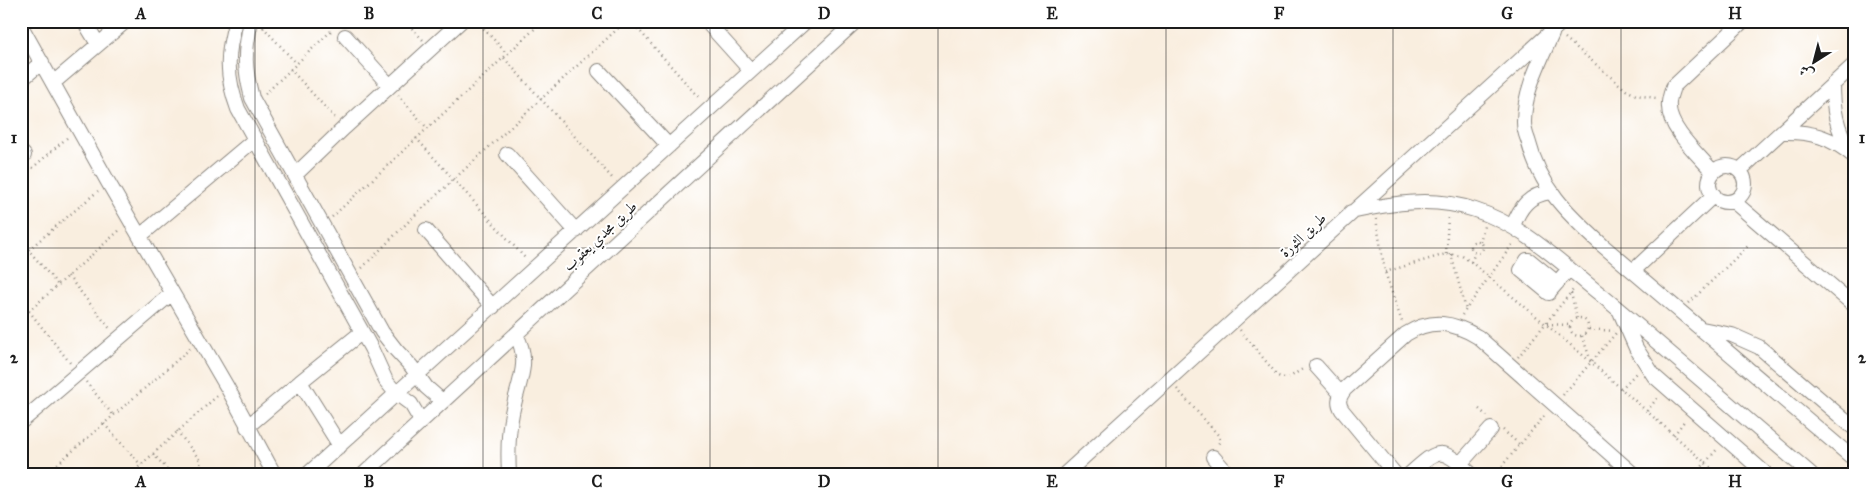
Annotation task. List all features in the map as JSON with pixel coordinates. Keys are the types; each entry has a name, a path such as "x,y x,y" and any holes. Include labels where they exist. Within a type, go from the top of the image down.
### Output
{"street":[{"path":"84,21 98,44"},
{"path":"53,82 126,21"},
{"path":"236,21 228,52 228,72 231,91 238,109 376,356 386,381 396,393 411,404 421,421"},
{"path":"295,175 461,21"},
{"path":"706,21 751,71"},
{"path":"308,474 806,21"},
{"name":"طريق مجدي يعقوب","path":"364,474 856,21"},
{"path":"1713,172 1674,124 1668,106 1673,87 1743,21"},
{"path":"257,24 245,44 246,72 254,101 388,342 418,375 426,387 442,401"},
{"path":"1559,25 1539,63 1528,93 1524,123 1533,159 1550,192 1576,221 1855,460"},
{"name":"طريق الثورة","path":"1065,474 1351,212 1559,25"},
{"path":"21,26 108,182 227,387 274,474"},
{"path":"340,31 390,86"},
{"path":"21,80 42,62"},
{"path":"1740,170 1855,64"},
{"path":"600,71 668,146"},
{"path":"1833,84 1836,122 1854,157"},
{"path":"238,109 254,101"},
{"path":"1781,132 1801,132 1820,136 1838,144 1854,157"},
{"path":"140,236 254,140"},
{"path":"507,154 576,231"},
{"path":"1729,165 1740,170 1745,179 1744,190 1738,198 1723,201 1714,195 1709,184 1713,172 1718,168 1729,165"},
{"path":"1517,229 1517,214 1527,202 1540,194 1550,192"},
{"path":"1633,271 1714,195"},
{"path":"1733,200 1855,306"},
{"path":"1351,212 1399,203 1424,201 1449,203 1475,210 1517,229 1620,311 1811,474"},
{"path":"426,230 492,307"},
{"path":"1556,283 1568,269"},
{"path":"21,422 172,293"},
{"path":"1620,311 1644,363 1666,388 1766,474"},
{"path":"1395,474 1342,410 1339,405 1341,394 1406,334 1414,329 1430,324 1455,325 1478,337 1633,474"},
{"path":"1702,329 1732,335 1759,347 1855,429"},
{"path":"248,427 362,332"},
{"path":"510,474 509,443 511,418 524,362 522,348 516,335"},
{"path":"1316,366 1341,394"},
{"path":"300,382 340,446"},
{"path":"1460,464 1491,429"},
{"path":"1410,474 1436,454 1450,455 1471,474"},
{"path":"1213,457 1228,474"}],"path":[{"path":"405,21 431,48"},
{"path":"477,21 507,54"},
{"path":"323,226 543,21"},
{"path":"352,278 414,216 626,21"},
{"path":"631,21 709,110"},
{"path":"257,24 296,63"},
{"path":"1559,25 1626,90 1647,98 1670,96"},
{"path":"254,101 296,63 340,31"},
{"path":"503,58 622,188"},
{"path":"290,69 344,128"},
{"path":"390,86 427,128"},
{"path":"21,178 78,128"},
{"path":"416,138 534,269"},
{"path":"21,256 108,182"},
{"path":"1446,254 1449,203"},
{"path":"1375,207 1385,272 1394,304 1406,334"},
{"path":"21,318 131,221"},
{"path":"1455,325 1489,277 1517,229"},
{"path":"21,241 58,285"},
{"path":"1480,242 1483,245 1483,250 1480,253 1475,253 1472,251 1473,244 1480,242"},
{"path":"1680,312 1749,245"},
{"path":"1471,262 1475,253"},
{"path":"1385,272 1446,254 1462,256 1591,362 1718,474"},
{"path":"1451,254 1466,310"},
{"path":"68,276 119,339"},
{"path":"1510,366 1582,280"},
{"path":"1571,293 1577,318"},
{"path":"1545,324 1570,325 1577,318"},
{"path":"1577,318 1586,320 1589,329"},
{"path":"1233,322 1278,376 1282,378 1291,377 1298,370 1316,366"},
{"path":"1570,325 1573,334 1582,336"},
{"path":"1589,329 1618,331"},
{"path":"1582,336 1589,329"},
{"path":"1582,336 1591,362"},
{"path":"46,474 200,340"},
{"path":"1622,389 1644,363"},
{"path":"1169,380 1219,436 1220,441 1213,457"},
{"path":"130,474 227,387"},
{"path":"1647,411 1666,388"},
{"path":"1674,434 1693,411"},
{"path":"104,424 141,465"},
{"path":"177,431 200,460 201,474"},
{"path":"1696,474 1725,439"},
{"path":"153,454 172,474"}]}
